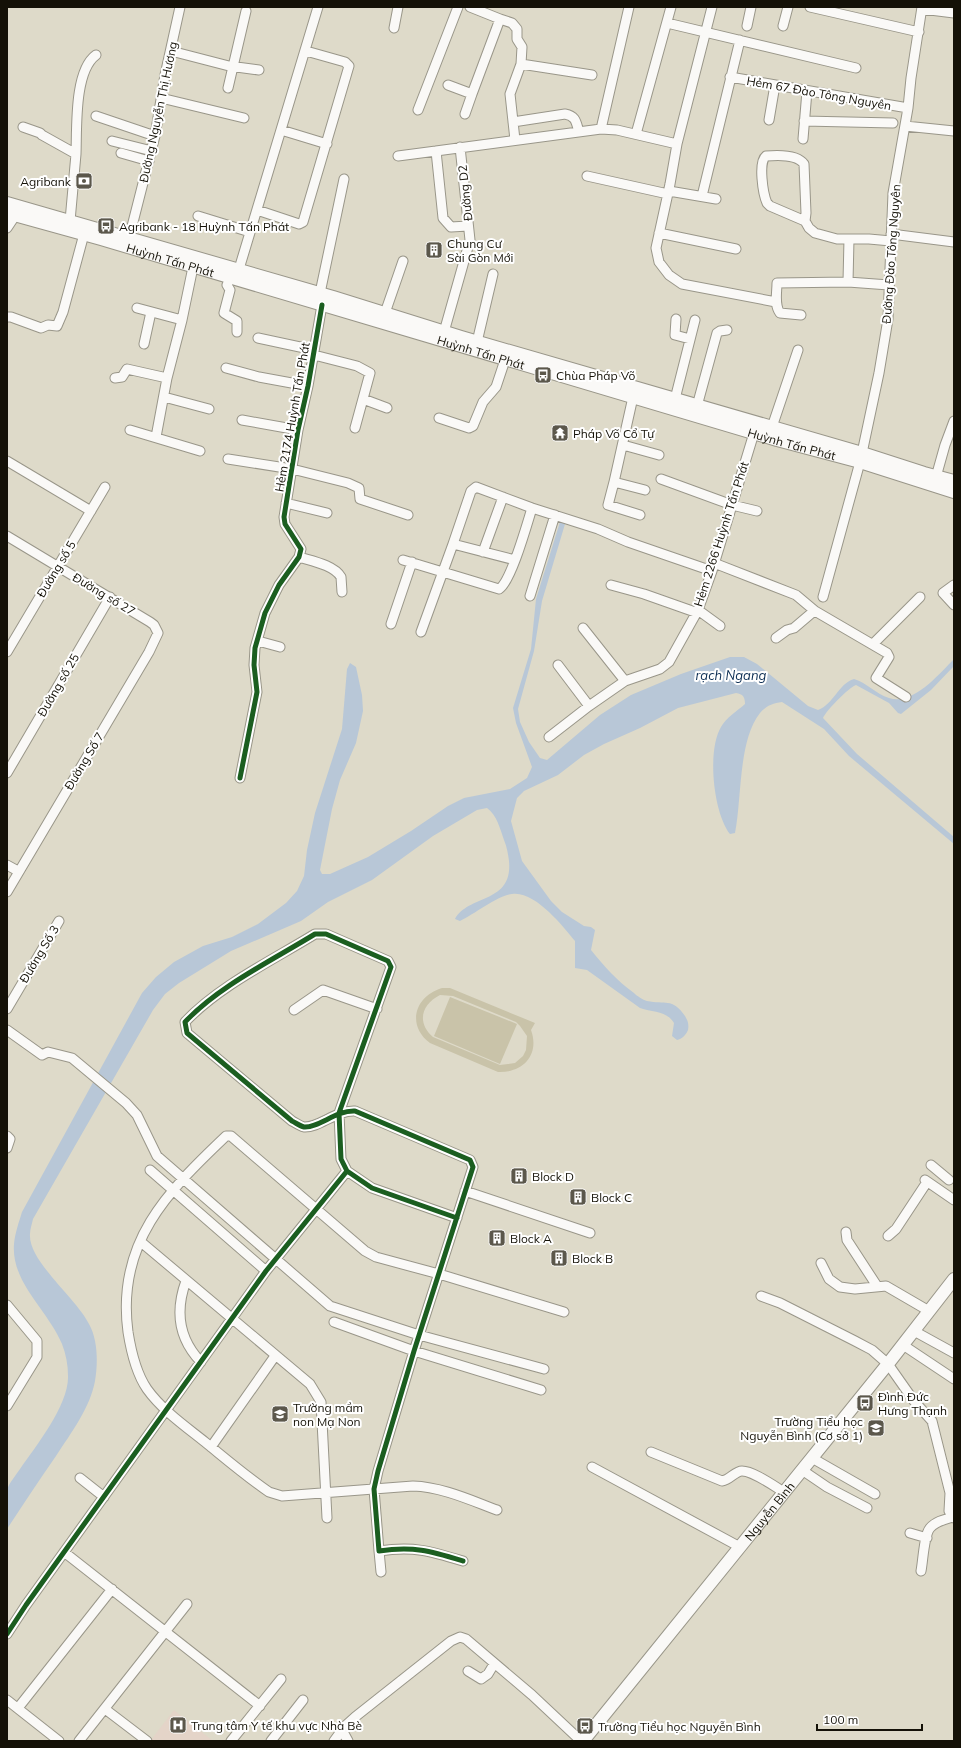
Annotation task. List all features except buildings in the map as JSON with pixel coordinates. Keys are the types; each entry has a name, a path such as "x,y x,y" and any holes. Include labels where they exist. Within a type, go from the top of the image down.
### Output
{"main road":[{"name":"Huỳnh Tấn Phát","path":"7,203 70,221 193,267 230,278 385,313 477,342 633,397 754,433 954,481"},
{"name":"Huỳnh Tấn Phát","path":"11,215 84,234 127,242 239,270 505,360 565,372 675,399 772,427 954,492"},
{"name":"Nguyễn Bình","path":"582,1741 888,1364 929,1311 952,1286"}],"street":[{"path":"239,270 318,7"},
{"path":"394,28 398,7"},
{"path":"418,110 458,7"},
{"path":"470,7 512,23 517,29 517,39 522,47 521,64 510,94 515,140"},
{"path":"601,129 629,7"},
{"path":"636,134 671,7"},
{"path":"712,7 677,144 656,248 659,262 669,275 682,284 776,302"},
{"path":"747,26 751,7"},
{"path":"783,26 788,7"},
{"path":"810,7 919,32"},
{"path":"922,8 954,13"},
{"name":"Đường Đào Tông Nguyên","path":"823,596 861,458 883,350 888,319 893,193 908,108 922,8"},
{"name":"Đường Nguyễn Thị Hương","path":"127,242 152,151 179,11"},
{"path":"228,88 246,11"},
{"path":"465,114 500,19"},
{"path":"667,23 856,68"},
{"path":"702,196 740,40"},
{"path":"171,51 233,67 258,70"},
{"path":"257,210 299,224 303,222 349,66 345,62 306,51"},
{"path":"70,221 76,154 78,96 88,64 96,55"},
{"path":"521,64 592,75"},
{"name":"Hẻm 67 Đào Tông Nguyên","path":"730,77 908,108"},
{"path":"448,85 472,94"},
{"path":"769,120 775,85"},
{"path":"803,138 807,91"},
{"path":"161,98 244,118"},
{"path":"513,122 565,114 575,118 579,132"},
{"path":"96,116 155,136"},
{"path":"804,121 893,123"},
{"path":"905,126 954,131"},
{"path":"22,127 40,133 76,154"},
{"path":"398,156 601,129 617,130 677,144"},
{"path":"281,130 327,144"},
{"path":"112,141 152,151"},
{"name":"Đường D2","path":"444,332 470,240 460,147"},
{"path":"436,151 443,218 451,226 468,226"},
{"path":"121,153 149,161"},
{"path":"805,221 770,206 767,203 761,165 763,158 766,156 796,157 804,164 805,221 809,228 815,233 837,239 891,238 954,242"},
{"path":"587,176 668,192 716,199"},
{"name":"Hẻm 2174 Huỳnh Tấn Phát","path":"299,557 300,547 284,521 286,503 298,430 314,353 321,299 344,179"},
{"path":"7,228 11,215"},
{"path":"198,216 250,232"},
{"path":"659,233 736,249"},
{"path":"7,318 11,317 41,328 48,325 57,326 63,312 84,234"},
{"path":"848,239 848,282"},
{"path":"385,313 403,261"},
{"path":"156,437 167,378 182,320 193,267"},
{"path":"477,342 493,274"},
{"path":"230,278 227,285 230,290 224,313 237,321 237,332"},
{"path":"801,315 780,313 776,302 777,283 848,282 889,285"},
{"path":"137,308 182,320"},
{"path":"144,344 151,312"},
{"path":"676,319 675,335 690,339"},
{"path":"675,399 695,320"},
{"path":"697,406 717,333 727,330"},
{"path":"258,338 357,366 370,372 355,428"},
{"path":"772,427 798,350"},
{"path":"439,418 468,428 473,426 483,402 496,387 505,360"},
{"path":"226,368 259,377 308,386"},
{"path":"115,378 121,378 127,369 167,378"},
{"path":"633,397 608,505 640,515"},
{"path":"164,398 209,409"},
{"path":"363,399 387,408"},
{"path":"242,420 298,430"},
{"path":"936,477 945,445 954,421"},
{"path":"130,430 200,451"},
{"name":"Hẻm 2266 Huỳnh Tấn Phát","path":"549,737 589,706 625,681 660,670 666,665 696,611 713,567 754,433"},
{"path":"623,445 659,455"},
{"path":"228,459 292,469 348,483 359,488 360,499 408,515"},
{"path":"7,461 91,511"},
{"path":"661,479 732,505 757,511"},
{"path":"614,482 645,490"},
{"name":"Đường số 5","path":"7,652 105,487"},
{"path":"421,632 444,573 473,488 476,487 532,508 598,529 628,542 713,567 796,595 814,611 887,653 889,657 876,678 906,697"},
{"path":"483,552 503,497"},
{"path":"286,503 327,513"},
{"path":"391,624 408,561 499,589 505,584 515,560 532,508"},
{"path":"530,596 555,515"},
{"name":"Đường số 27","path":"7,536 150,622 157,630"},
{"path":"453,544 515,560"},
{"path":"240,778 258,692 254,665 255,648 269,602 299,557 316,562 340,574 342,592"},
{"path":"611,585 696,611 720,626"},
{"path":"954,585 943,593 954,605"},
{"path":"873,644 920,597"},
{"name":"Đường số 25","path":"7,773 110,598"},
{"path":"776,638 787,630 794,628 814,611"},
{"path":"583,628 625,681"},
{"name":"Đường Số 7","path":"7,892 18,871 149,652 157,636 157,630"},
{"path":"258,641 280,647"},
{"path":"558,665 589,706"},
{"path":"7,865 18,871"},
{"name":"Đường Số 3","path":"7,1009 59,921"},
{"path":"381,1572 374,1489 414,1351 420,1335 457,1218 465,1191 473,1167 470,1160 359,1112 350,1111 339,1113 312,1126 303,1126 292,1121 186,1033 185,1022 198,1008 214,995 315,934 326,934 386,960 390,963 391,967 339,1113 341,1159 347,1171 372,1188 457,1218"},
{"path":"294,1010 323,990 377,1009"},
{"path":"7,1030 42,1055 48,1052 72,1058 126,1103 137,1115 157,1156 330,1306 420,1335 544,1369"},
{"path":"7,1136 10,1139 8,1147"},
{"path":"497,1510 441,1490 424,1486 282,1496 269,1492 166,1410 147,1388 132,1354 129,1333 126,1301 127,1280 132,1262 152,1217 173,1189 182,1178 226,1136 231,1136 365,1251 376,1257 439,1274 564,1312"},
{"path":"931,1165 952,1176 942,1191"},
{"path":"150,1170 266,1271"},
{"path":"7,1634 64,1552 266,1271 347,1171"},
{"path":"888,1236 896,1229 926,1181 954,1200"},
{"path":"465,1191 590,1233"},
{"path":"846,1232 847,1240 877,1286"},
{"path":"141,1242 310,1384 321,1402 327,1518"},
{"path":"821,1263 829,1278 840,1287 855,1289 886,1286 894,1289 929,1311"},
{"path":"186,1281 179,1304 180,1320 189,1349 201,1362"},
{"path":"761,1296 787,1306 872,1350 888,1364 914,1401 932,1421 950,1493 950,1511 954,1517 942,1520 930,1528 921,1571"},
{"path":"7,1305 37,1341 37,1357 7,1406"},
{"path":"334,1322 414,1351 541,1390"},
{"path":"914,1331 954,1353"},
{"path":"903,1345 954,1379"},
{"path":"211,1447 275,1356"},
{"path":"651,1452 722,1480 729,1479 737,1472 743,1471 784,1492"},
{"path":"812,1458 875,1494"},
{"path":"592,1467 740,1547"},
{"path":"802,1470 827,1488 867,1508"},
{"path":"80,1478 104,1497"},
{"path":"910,1533 927,1538"},
{"path":"379,1551 416,1548 463,1561"},
{"path":"64,1552 260,1706"},
{"path":"18,1708 112,1589"},
{"path":"79,1741 187,1604"},
{"path":"334,1741 342,1730 386,1691 451,1641 460,1637 466,1639 532,1695 582,1741"},
{"path":"468,1671 481,1679 488,1674 494,1664"},
{"path":"231,1741 281,1679"},
{"path":"7,1700 59,1741"},
{"path":"271,1741 303,1700"},
{"path":"105,1709 147,1741"},
{"path":"342,1730 348,1741"}],"shaded area":[{"path":"442,988 450,988 535,1023 531,1030 533,1047 531,1055 527,1061 522,1066 515,1069 507,1072 498,1072 430,1043 418,1028 416,1020 420,1004 425,997","holes":["440,995 453,996 516,1022 527,1036 526,1050 523,1056 515,1063 500,1065 433,1037 424,1025 423,1014 425,1008"]},
{"path":"450,997 517,1024 500,1064 434,1036"},
{"name":"Trung tâm Y tế khu vực Nhà Bè","path":"174,1710 213,1741 151,1740"}],"water":[{"name":"rạch Ngang","path":"560,522 565,524 542,601 534,651 518,709 520,722 529,742 540,758 547,760 600,715 631,695 681,674 730,657 744,657 757,664 808,706 818,710 828,703 844,685 854,679 889,698 898,699 907,697 925,687 954,659 954,666 931,690 901,714 898,713 889,703 856,685 848,690 828,710 823,718 857,754 954,837 954,844 849,756 824,729 782,702 765,708 760,713 753,725 744,754 735,833 730,834 719,811 713,765 714,750 721,727 745,704 745,699 743,696 736,693 678,708 584,755 558,775 524,791 517,798 511,821 522,861 551,901 562,912 584,926 591,927 595,930 591,950 622,983 644,1000 672,1004 680,1010 687,1019 688,1023 688,1030 681,1039 677,1040 672,1036 674,1023 667,1016 659,1012 640,1008 587,970 575,968 575,941 556,918 538,903 529,898 521,894 506,895 460,921 455,919 470,905 497,892 504,885 508,875 509,861 506,845 496,818 487,808 477,810 433,836 372,880 328,902 301,921 231,951 179,983 165,994 153,1010 33,1219 30,1232 31,1245 45,1268 83,1314 89,1324 96,1344 97,1367 93,1391 79,1420 7,1529 6,1498 8,1487 50,1425 63,1400 67,1387 68,1376 65,1352 62,1344 56,1332 24,1284 18,1271 14,1244 16,1232 22,1212 142,993 156,977 174,962 203,946 232,937 258,924 286,903 297,891 304,876 307,850 315,813 342,729 347,669 350,663 356,667 362,695 363,711 356,743 340,780 332,809 320,870 322,874 330,874 368,857 448,806 464,798 510,789 527,778 532,767 516,723 513,708 531,649 536,599"}],"cycle path":[{"path":"240,778 257,692 254,665 255,648 265,613 279,585 299,557 301,549 285,524 284,517 298,430 308,386 322,305"},
{"path":"457,1218 372,1188 347,1171 341,1159 339,1113 391,967 388,961 326,934 315,934 229,985 185,1022 187,1033 292,1121 301,1126 310,1127 316,1125 334,1116 341,1113 355,1111 470,1160 473,1167 414,1351 374,1489 379,1551 402,1549 422,1550 463,1561"},
{"path":"7,1634 26,1605 266,1271 347,1171"}],"place":[{"name":"Agribank","path":"84,181"},
{"name":"Agribank - 18 Huỳnh Tấn Phát","path":"106,226"},
{"name":"Chung Cư Sài Gòn Mới","path":"434,250"},
{"name":"Chùa Pháp Võ","path":"543,375"},
{"name":"Pháp Võ Cổ Tự","path":"560,433"},
{"name":"Block D","path":"519,1176"},
{"name":"Block C","path":"578,1197"},
{"name":"Block A","path":"497,1238"},
{"name":"Block B","path":"559,1258"},
{"name":"Đình Đức Hưng Thạnh","path":"865,1403"},
{"name":"Trường mầm non Mạ Non","path":"280,1414"},
{"name":"Trường Tiểu học Nguyễn Bình (Cơ sở 1)","path":"876,1428"},
{"name":"Trung tâm Y tế khu vực Nhà Bè","path":"178,1725"},
{"name":"Trường Tiểu học Nguyễn Bình","path":"585,1726"}]}
